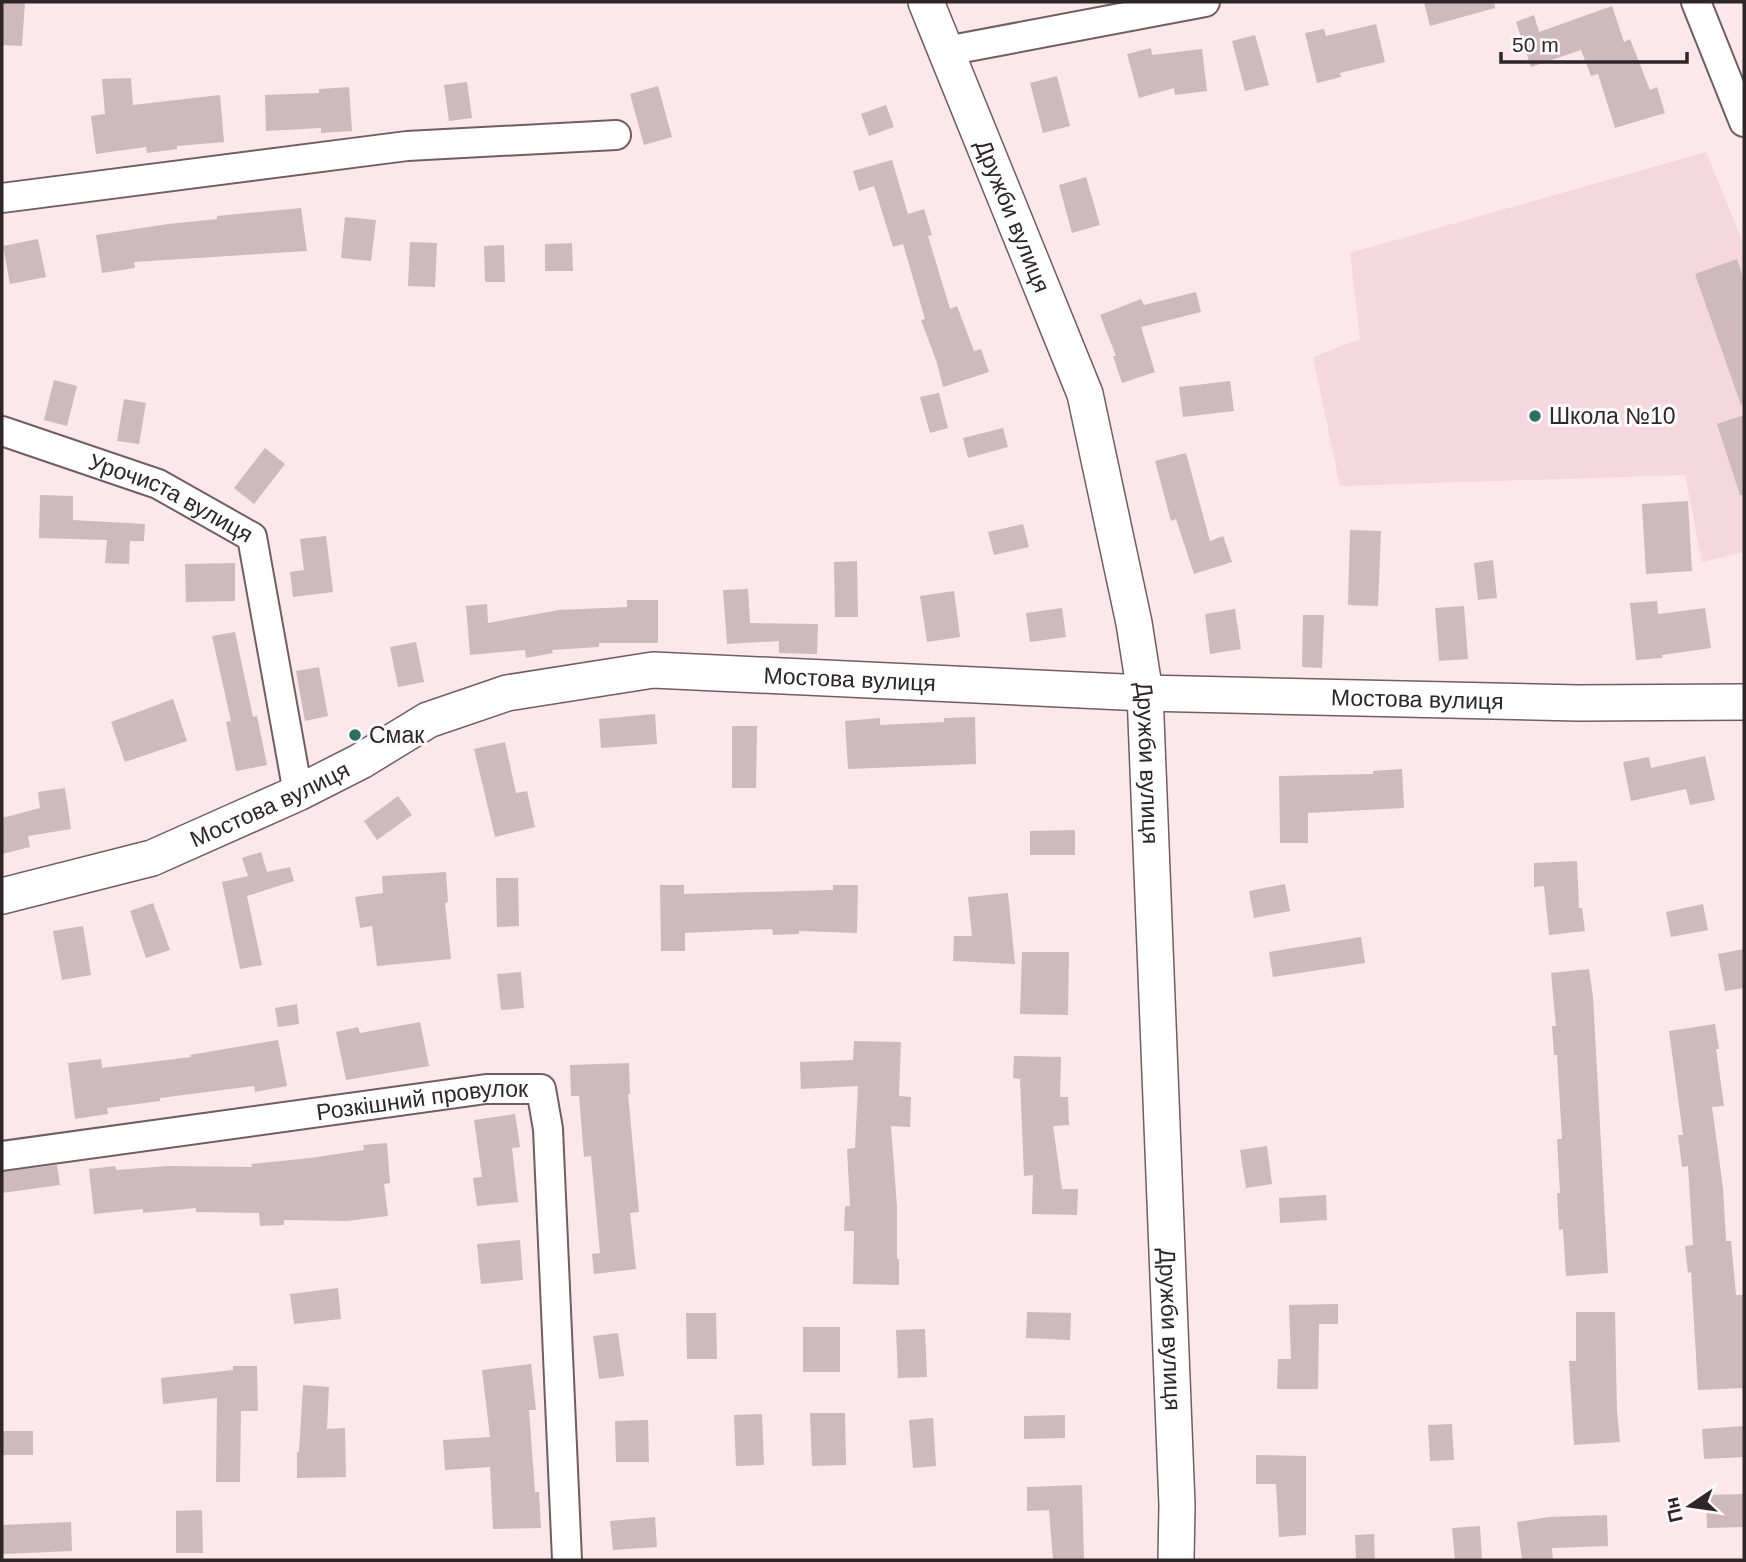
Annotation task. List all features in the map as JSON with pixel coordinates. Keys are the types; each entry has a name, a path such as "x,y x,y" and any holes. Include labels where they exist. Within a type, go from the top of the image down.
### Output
{"street":[{"name":"Дружби вулиця","path":"926,2 1086,394 1134,623 1145,693 1150,880 1177,1505 1176,1560"},
{"path":"946,51 1205,2"},
{"path":"1696,2 1744,122"},
{"path":"2,198 407,146 616,135"},
{"name":"Урочиста вулиця","path":"2,430 158,484 253,537 298,793"},
{"name":"Мостова вулиця","path":"2,896 152,858 298,793 361,761 428,720 507,693 653,670 1145,693 1564,703 1744,702"},
{"name":"Розкішний провулок","path":"2,1156 486,1089 541,1089 548,1129 567,1560"}],"shaded area":[{"name":"Школа №10","path":"1706,152 1744,245 1744,552 1702,562 1685,475 1340,486 1313,357 1360,339 1350,253"}],"building":[{"path":"2,2 25,2 22,46 2,45"},
{"path":"1424,2 1494,2 1495,8 1430,26"},
{"path":"1612,6 1624,42 1630,39 1650,90 1657,87 1665,113 1615,128 1598,74 1591,76 1581,50 1531,67 1516,22 1534,15 1539,32"},
{"path":"1376,24 1385,62 1340,73 1341,77 1317,83 1305,33 1324,29 1326,36"},
{"path":"1255,35 1269,85 1245,91 1232,41"},
{"path":"1151,48 1152,55 1202,49 1207,91 1175,95 1174,88 1139,98 1127,54"},
{"path":"1057,76 1070,126 1043,133 1030,83"},
{"path":"131,78 133,105 220,95 224,142 177,146 177,149 147,153 146,147 96,154 91,116 105,114 102,79"},
{"path":"467,82 472,118 449,121 444,85"},
{"path":"658,86 672,137 644,145 630,94"},
{"path":"349,87 352,131 321,133 321,128 266,131 265,95 319,93 319,89"},
{"path":"886,105 894,127 869,136 861,114"},
{"path":"892,160 908,214 924,209 932,235 928,236 950,309 957,306 974,351 981,349 989,372 943,387 921,320 925,319 903,244 893,247 874,186 859,191 853,171"},
{"path":"1086,177 1100,225 1072,233 1059,185"},
{"path":"301,208 307,251 134,262 135,268 102,273 96,235 217,219 217,216"},
{"path":"345,217 376,220 371,261 341,258"},
{"path":"38,239 46,277 10,284 3,246"},
{"path":"410,242 437,243 435,287 408,286"},
{"path":"572,243 573,271 545,271 545,244"},
{"path":"504,245 505,282 485,282 484,246"},
{"path":"1737,259 1744,279 1744,404 1741,405 1695,274"},
{"path":"1196,292 1201,312 1141,327 1155,372 1122,383 1113,356 1116,356 1100,315 1141,299 1144,305"},
{"path":"54,380 77,386 67,426 44,420"},
{"path":"1230,381 1234,411 1183,417 1179,387"},
{"path":"939,393 948,428 930,433 920,397"},
{"path":"124,399 146,403 139,444 117,441"},
{"path":"1744,415 1744,495 1740,495 1717,424"},
{"path":"1003,428 1008,447 968,458 963,438"},
{"path":"265,448 285,464 254,504 234,488"},
{"path":"1186,453 1210,541 1223,536 1232,562 1194,574 1176,519 1171,521 1155,461"},
{"path":"40,495 73,496 73,520 145,524 144,541 130,541 129,564 105,563 107,540 39,538"},
{"path":"1688,501 1692,571 1646,574 1642,504"},
{"path":"1023,524 1029,547 994,555 988,532"},
{"path":"1350,530 1381,531 1378,606 1348,605"},
{"path":"326,536 333,592 293,597 290,572 304,570 300,539"},
{"path":"1493,560 1497,598 1478,600 1474,563"},
{"path":"857,561 858,617 835,617 834,562"},
{"path":"235,563 235,601 186,602 185,564"},
{"path":"748,589 750,623 818,624 817,654 779,653 779,641 727,644 723,590"},
{"path":"954,591 960,637 927,642 920,596"},
{"path":"627,600 658,600 658,643 599,643 599,647 552,650 553,653 526,658 525,650 470,655 466,606 487,604 488,623 559,610 627,607"},
{"path":"1657,601 1658,614 1705,608 1711,648 1662,655 1662,658 1636,660 1630,603"},
{"path":"1464,606 1468,659 1439,661 1435,608"},
{"path":"1062,608 1066,637 1030,642 1026,613"},
{"path":"1235,609 1241,649 1210,654 1205,614"},
{"path":"1303,615 1324,615 1322,668 1302,667"},
{"path":"235,632 253,717 257,716 267,765 236,771 226,722 231,721 212,636"},
{"path":"416,642 424,682 398,687 390,647"},
{"path":"319,667 328,716 305,721 296,671"},
{"path":"173,699 187,741 125,762 111,722"},
{"path":"655,714 657,744 601,748 599,719"},
{"path":"975,717 976,764 848,769 845,721 880,718 880,725 944,722 944,718"},
{"path":"732,726 757,726 756,788 732,788"},
{"path":"505,742 516,793 527,791 535,827 495,837 474,749"},
{"path":"1705,756 1715,800 1690,805 1686,789 1631,801 1623,762 1649,757 1651,768"},
{"path":"1402,769 1404,808 1308,813 1308,843 1280,843 1279,776 1373,774 1373,771"},
{"path":"65,788 71,829 28,836 30,847 2,854 2,818 40,808 38,792"},
{"path":"398,796 412,815 377,840 364,821"},
{"path":"1075,830 1075,855 1030,855 1030,831"},
{"path":"261,852 267,872 290,867 294,881 247,896 262,965 240,969 222,882 248,876 242,858"},
{"path":"1577,861 1579,908 1582,908 1585,931 1549,935 1544,886 1534,887 1534,863"},
{"path":"446,872 448,902 445,903 451,959 377,966 372,926 360,928 355,897 383,893 382,876"},
{"path":"496,878 518,878 519,926 497,927"},
{"path":"1285,884 1290,911 1254,918 1249,891"},
{"path":"660,885 684,885 684,894 833,890 833,885 858,885 857,933 799,931 799,934 773,935 772,929 685,933 685,951 661,951"},
{"path":"1008,893 1015,964 953,961 954,936 972,936 968,897"},
{"path":"153,903 170,950 146,958 130,911"},
{"path":"1703,904 1708,930 1671,937 1666,912"},
{"path":"83,926 91,975 62,980 53,931"},
{"path":"1361,937 1365,963 1273,977 1269,952"},
{"path":"1744,949 1744,988 1725,991 1718,954"},
{"path":"1022,952 1069,952 1068,1015 1020,1014"},
{"path":"1589,969 1593,997 1608,1273 1566,1276 1557,1193 1560,1193 1557,1139 1562,1139 1557,1055 1554,1055 1552,1026 1556,1026 1551,973"},
{"path":"521,972 524,1008 501,1010 497,974"},
{"path":"297,1004 299,1024 278,1027 275,1008"},
{"path":"420,1022 429,1066 346,1080 336,1032 358,1027 360,1033"},
{"path":"1715,1024 1724,1106 1712,1107 1723,1188 1726,1241 1731,1241 1736,1295 1744,1295 1744,1388 1698,1390 1691,1272 1688,1273 1685,1246 1693,1245 1688,1166 1682,1167 1678,1135 1683,1135 1669,1031"},
{"path":"278,1040 287,1086 255,1092 254,1086 160,1098 160,1101 107,1108 108,1114 75,1119 68,1063 101,1059 102,1068 191,1057 190,1055"},
{"path":"854,1041 901,1042 899,1096 911,1097 910,1127 891,1126 899,1285 853,1284 854,1231 844,1231 845,1206 850,1206 847,1149 855,1148 858,1086 801,1089 800,1062 853,1060"},
{"path":"1014,1056 1061,1057 1060,1097 1068,1097 1069,1125 1053,1126 1062,1189 1078,1189 1077,1215 1032,1214 1033,1175 1024,1176 1020,1079 1013,1078"},
{"path":"629,1063 628,1094 639,1212 630,1213 636,1269 594,1274 592,1254 600,1253 591,1156 584,1157 579,1096 571,1096 570,1065"},
{"path":"515,1114 520,1147 512,1148 518,1202 477,1206 473,1178 482,1177 474,1120"},
{"path":"387,1143 390,1183 384,1184 388,1216 346,1221 284,1220 284,1225 260,1226 259,1213 196,1212 196,1208 143,1213 143,1209 94,1214 89,1169 115,1166 116,1170 169,1166 252,1167 251,1164 364,1150 363,1145"},
{"path":"1267,1146 1272,1184 1246,1188 1240,1150"},
{"path":"57,1165 60,1185 2,1193 2,1172"},
{"path":"1326,1195 1327,1220 1280,1223 1279,1198"},
{"path":"520,1240 523,1280 481,1284 477,1244"},
{"path":"338,1288 341,1319 294,1324 290,1294"},
{"path":"1338,1304 1338,1324 1319,1324 1318,1389 1277,1389 1278,1359 1291,1359 1289,1305"},
{"path":"1027,1312 1071,1313 1070,1340 1026,1338"},
{"path":"1576,1312 1615,1312 1620,1442 1574,1445 1569,1361 1576,1361"},
{"path":"686,1313 716,1313 717,1359 687,1359"},
{"path":"803,1327 840,1327 840,1372 803,1372"},
{"path":"925,1329 927,1377 898,1378 896,1330"},
{"path":"618,1333 624,1376 599,1379 593,1336"},
{"path":"531,1364 536,1410 529,1410 535,1492 539,1492 541,1528 493,1529 490,1467 445,1470 443,1440 490,1437 482,1370"},
{"path":"233,1366 257,1366 258,1411 241,1411 240,1482 216,1482 217,1398 163,1404 161,1378 233,1370"},
{"path":"303,1385 329,1387 327,1429 345,1428 346,1477 297,1478"},
{"path":"810,1413 845,1413 846,1465 812,1466"},
{"path":"762,1414 764,1465 736,1466 734,1415"},
{"path":"1065,1415 1065,1438 1024,1439 1024,1416"},
{"path":"933,1418 936,1466 913,1468 909,1420"},
{"path":"648,1420 649,1462 616,1462 615,1421"},
{"path":"1452,1424 1454,1460 1430,1461 1428,1425"},
{"path":"1744,1426 1744,1457 1704,1459 1702,1429"},
{"path":"2,1431 33,1431 33,1455 2,1455"},
{"path":"1256,1455 1306,1456 1306,1535 1279,1537 1276,1484 1256,1484"},
{"path":"1082,1485 1084,1560 1053,1560 1049,1510 1027,1511 1027,1487"},
{"path":"1744,1494 1744,1527 1707,1528 1706,1495"},
{"path":"202,1510 203,1553 176,1553 176,1511"},
{"path":"1607,1515 1608,1546 1552,1548 1553,1560 1522,1560 1517,1522 1549,1517"},
{"path":"655,1517 657,1547 613,1550 610,1521"},
{"path":"71,1522 72,1551 2,1554 2,1525"},
{"path":"1480,1526 1482,1560 1455,1560 1452,1528"},
{"path":"1374,1534 1375,1560 1356,1560 1355,1535"}],"place":[{"name":"Школа №10","path":"1535,416"},
{"name":"Смак","path":"355,735"}]}
